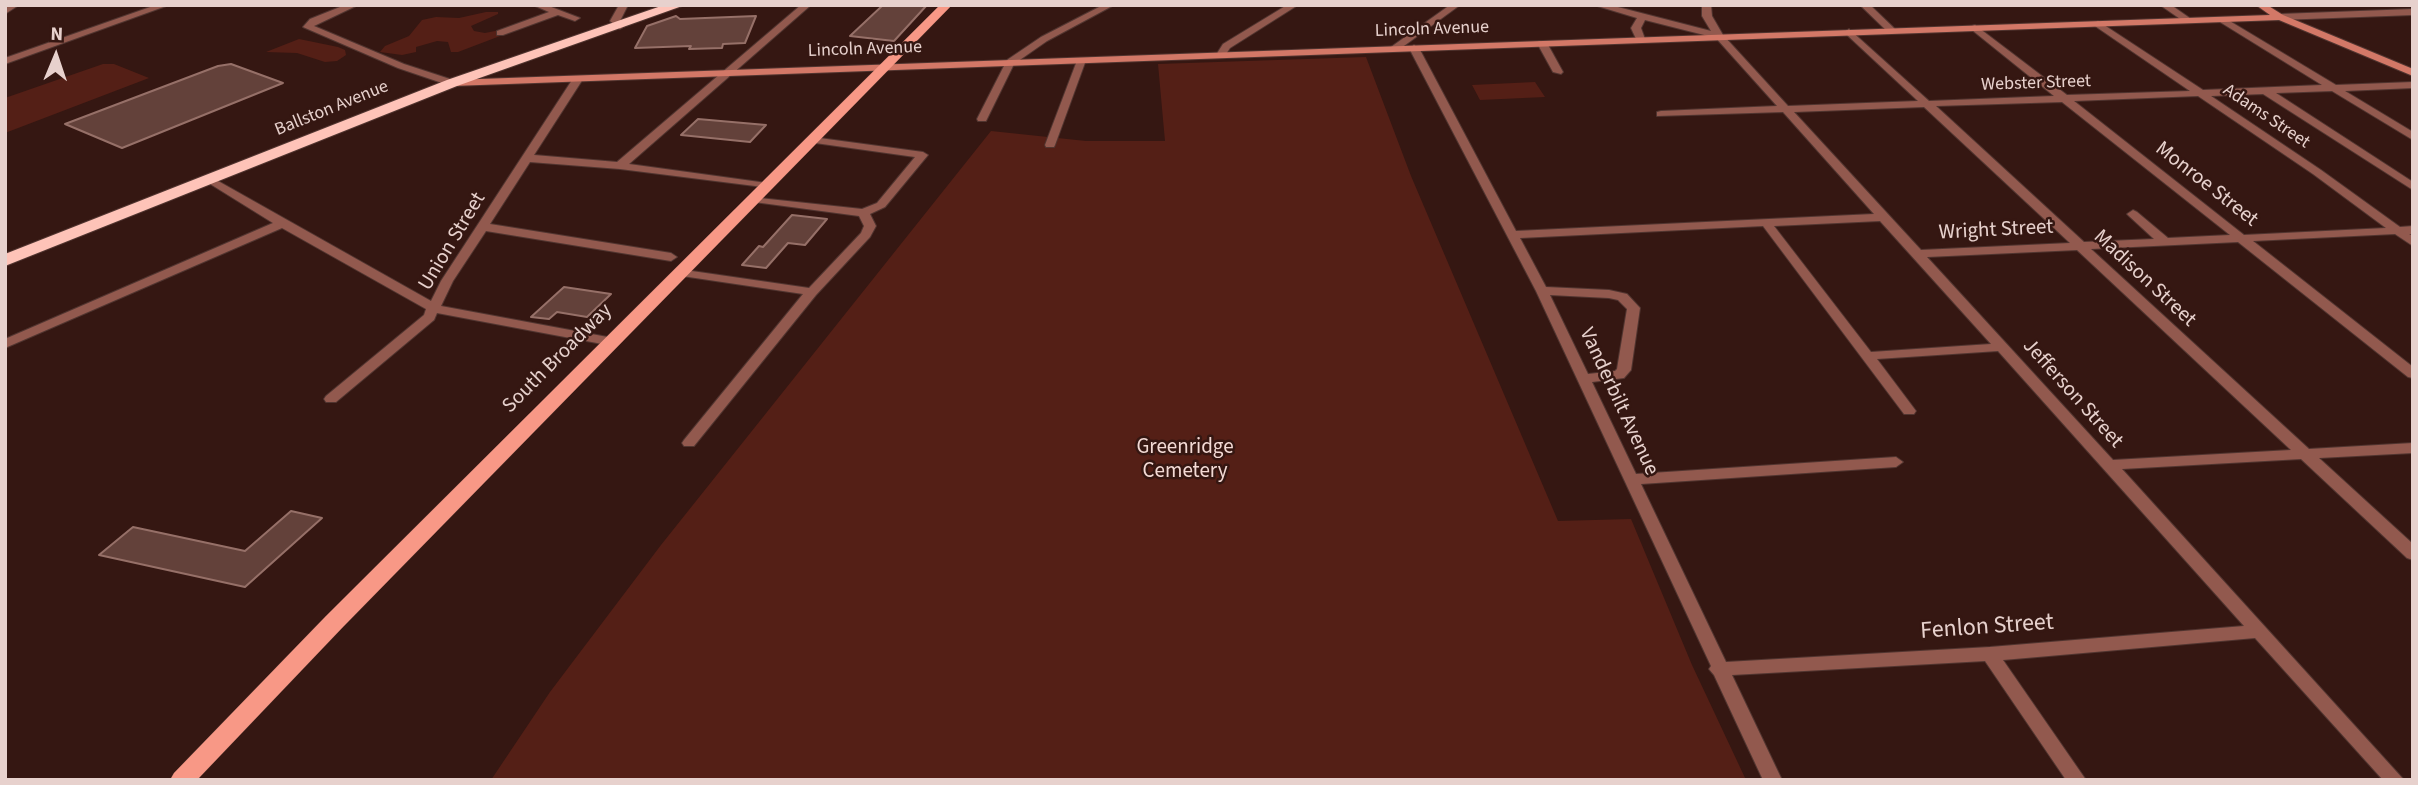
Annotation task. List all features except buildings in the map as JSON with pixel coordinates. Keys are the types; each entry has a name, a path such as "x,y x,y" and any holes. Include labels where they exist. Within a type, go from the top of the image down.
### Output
{"highway":[{"name":"Ballston Avenue","path":"5,261 452,83 678,5"}],"main road":[{"name":"South Broadway","path":"182,780 307,649 947,5"},
{"name":"South Broadway","path":"193,780 208,754"}],"street":[{"path":"5,12 15,5"},
{"path":"5,61 165,5"},
{"path":"354,5 313,20 308,27 401,66 452,83"},
{"path":"539,5 575,18"},
{"path":"620,26 615,21 624,5"},
{"path":"620,166 807,5"},
{"path":"982,119 1010,62 1044,39 1110,5"},
{"path":"1221,55 1226,46 1294,5"},
{"path":"1394,49 1456,5"},
{"path":"1598,5 1719,36"},
{"path":"1706,5 1706,16 1719,36"},
{"path":"1864,5 1892,31"},
{"path":"2164,5 2189,21"},
{"path":"2260,5 2280,17 2413,73"},
{"path":"500,33 558,12"},
{"name":"Lincoln Avenue","path":"452,83 2413,12"},
{"path":"1640,39 1636,28 1642,17"},
{"path":"2223,20 2413,137"},
{"name":"Adams Street","path":"2098,24 2413,242"},
{"name":"Monroe Street","path":"1975,28 2413,374"},
{"name":"Madison Street","path":"1849,32 2413,554"},
{"name":"Jefferson Street","path":"1719,36 2395,780"},
{"path":"1542,43 1558,72"},
{"name":"Vanderbilt Avenue","path":"1414,48 1542,291 1718,669 1773,780"},
{"path":"1050,145 1081,60"},
{"name":"Union Street","path":"331,399 435,309 447,281 578,79"},
{"name":"Webster Street","path":"1661,114 2413,85"},
{"path":"2266,91 2413,187"},
{"path":"754,199 864,213 881,205 923,155 812,140"},
{"path":"527,158 620,166 767,186"},
{"path":"212,180 282,223 435,309 613,342"},
{"path":"689,443 812,292 866,234 870,226 864,213"},
{"path":"2133,214 2166,243"},
{"path":"1513,235 1883,217"},
{"path":"5,344 282,223"},
{"path":"1766,223 1909,411"},
{"path":"484,227 671,257"},
{"name":"Wright Street","path":"1917,254 2413,230"},
{"path":"682,272 812,292"},
{"path":"1542,291 1609,294 1622,297 1634,308 1624,370 1619,375 1584,379"},
{"path":"1867,356 2002,347"},
{"path":"2108,465 2413,448"},
{"path":"1631,480 1896,462"},
{"name":"Fenlon Street","path":"1718,669 1990,654 2259,631"},
{"path":"1990,654 2077,780"}],"green space":[{"path":"486,12 498,14 471,26 474,31 485,33 505,29 508,33 458,52 451,52 448,42 437,41 416,47 416,52 402,55 380,52 385,46 409,36 422,20 436,17 459,18"},
{"path":"299,39 338,47 345,50 346,55 337,61 325,62 297,53 266,52"},
{"name":"Greenridge Cemetery","path":"1366,57 1411,176 1558,521 1631,519 1692,665 1746,780 491,780 550,692 661,545 991,131 1086,141 1165,141 1158,64"},
{"path":"103,64 114,64 149,78 5,133 5,98"},
{"path":"1535,82 1545,97 1480,100 1472,85"}]}
